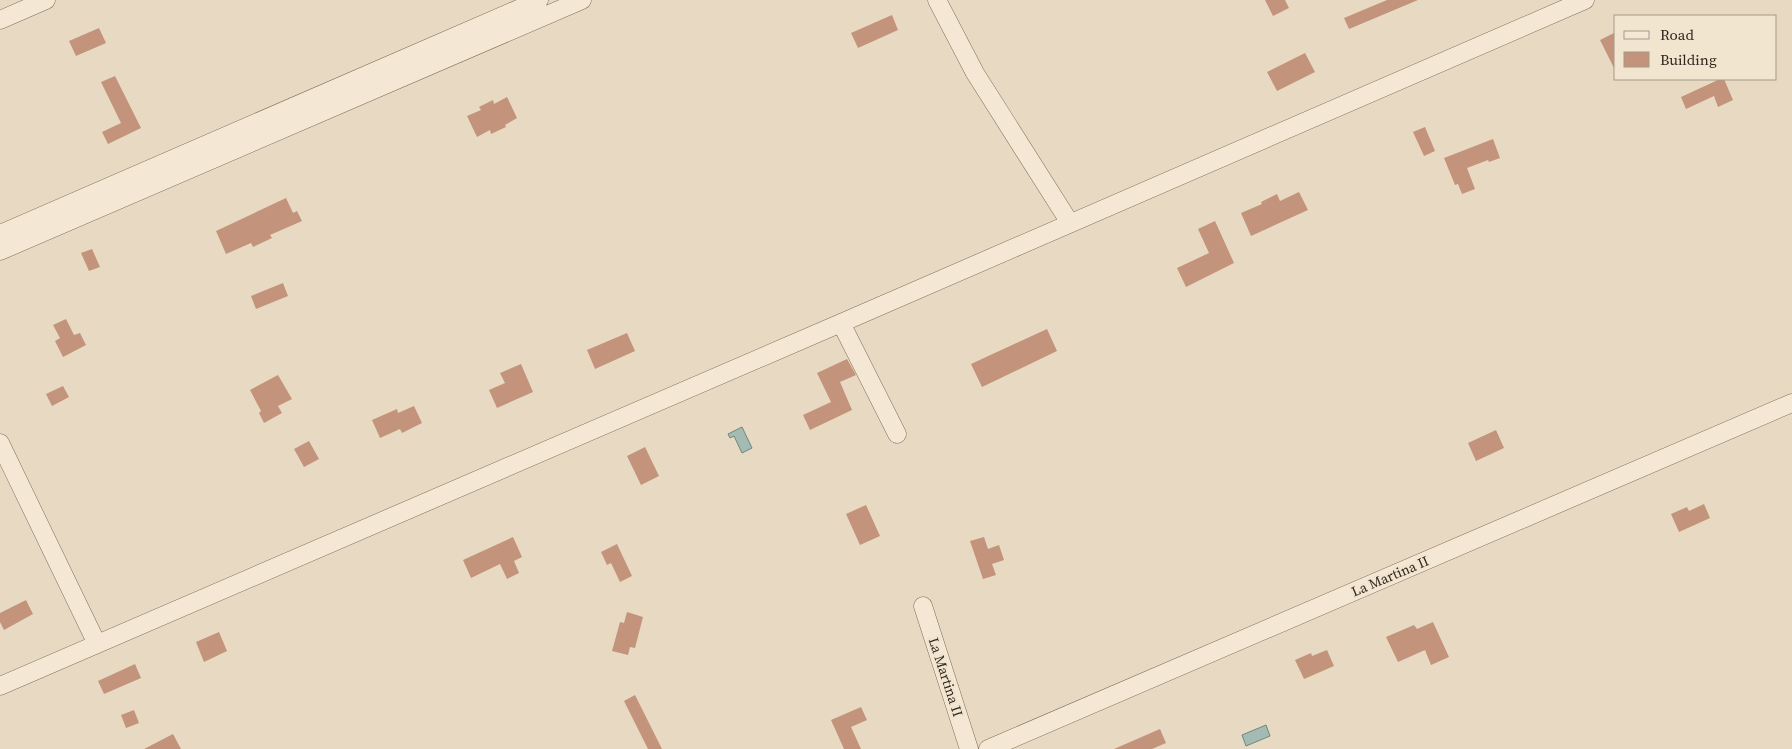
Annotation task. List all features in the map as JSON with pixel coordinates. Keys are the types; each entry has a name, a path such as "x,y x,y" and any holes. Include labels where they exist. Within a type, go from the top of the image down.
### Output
{"street":[{"path":"0,20 46,0"},
{"path":"0,234 539,0"},
{"path":"0,251 582,0"},
{"path":"937,0 975,72 1070,223"},
{"path":"0,686 842,323 1584,0"},
{"path":"842,323 897,434"},
{"name":"La Martina II","path":"988,749 1792,403"},
{"path":"0,443 97,644"},
{"name":"La Martina II","path":"923,606 969,749"}],"water":[{"path":"742,427 752,448 742,453 734,436 730,438 728,434"},
{"path":"1266,725 1270,736 1246,746 1242,735"}],"building":[{"path":"1265,0 1285,0 1289,8 1273,16"},
{"path":"1387,0 1418,0 1349,29 1344,18"},
{"path":"892,15 898,30 858,48 851,33"},
{"path":"99,28 106,43 76,56 69,41"},
{"path":"1614,33 1614,68 1600,40"},
{"path":"1305,53 1315,72 1277,91 1267,72"},
{"path":"115,76 141,128 108,144 102,132 121,123 101,82"},
{"path":"1718,80 1724,80 1733,100 1718,107 1714,96 1686,109 1681,97"},
{"path":"507,97 517,118 505,125 506,127 491,134 490,130 477,137 467,116 481,110 479,107 493,100 494,104"},
{"path":"1425,127 1435,151 1424,156 1413,132"},
{"path":"1493,139 1500,158 1489,162 1488,160 1467,168 1475,189 1462,194 1458,184 1455,185 1444,158"},
{"path":"1299,192 1308,210 1251,236 1241,213 1262,204 1261,202 1277,194 1280,201"},
{"path":"286,198 293,213 297,211 302,221 270,235 272,238 253,247 251,243 226,254 216,231"},
{"path":"1215,221 1234,263 1186,287 1177,268 1209,253 1198,229"},
{"path":"92,249 100,267 89,271 81,253"},
{"path":"283,283 288,296 256,309 251,296"},
{"path":"66,319 74,335 80,333 86,345 63,357 55,341 60,338 53,325"},
{"path":"1047,329 1057,351 982,387 971,364"},
{"path":"627,333 635,351 595,369 587,350"},
{"path":"847,359 856,375 840,382 852,410 810,430 803,415 831,402 817,373"},
{"path":"521,364 533,392 497,408 489,390 505,383 500,373"},
{"path":"278,375 292,399 278,406 282,413 264,423 259,413 261,411 250,390"},
{"path":"63,386 69,397 52,406 46,394"},
{"path":"414,406 422,423 402,433 400,429 380,438 372,420 397,409 398,413"},
{"path":"1496,430 1504,448 1476,461 1468,443"},
{"path":"309,441 319,459 304,467 294,449"},
{"path":"645,447 659,476 641,485 627,456"},
{"path":"1704,504 1710,518 1679,532 1671,514 1687,507 1689,511"},
{"path":"866,505 880,536 860,545 846,514"},
{"path":"513,537 522,557 514,561 519,573 507,579 500,564 471,578 463,560"},
{"path":"984,537 988,549 999,545 1004,560 992,564 996,575 983,579 970,541"},
{"path":"617,544 632,576 620,582 611,563 607,565 601,552"},
{"path":"26,600 33,614 4,630 0,622 0,613"},
{"path":"627,612 643,617 635,648 630,647 628,655 612,651 620,622 624,623"},
{"path":"1433,622 1449,657 1431,665 1425,650 1398,662 1386,637 1414,625 1417,629"},
{"path":"219,632 227,651 204,662 196,642"},
{"path":"1327,650 1334,666 1304,679 1295,660 1311,653 1312,656"},
{"path":"135,664 141,678 104,694 98,681"},
{"path":"635,695 662,749 648,749 624,701"},
{"path":"861,707 867,720 851,727 861,749 844,749 831,720"},
{"path":"134,710 139,723 126,728 121,715"},
{"path":"1160,729 1166,743 1152,749 1114,749"},
{"path":"173,734 181,749 144,749"}]}
